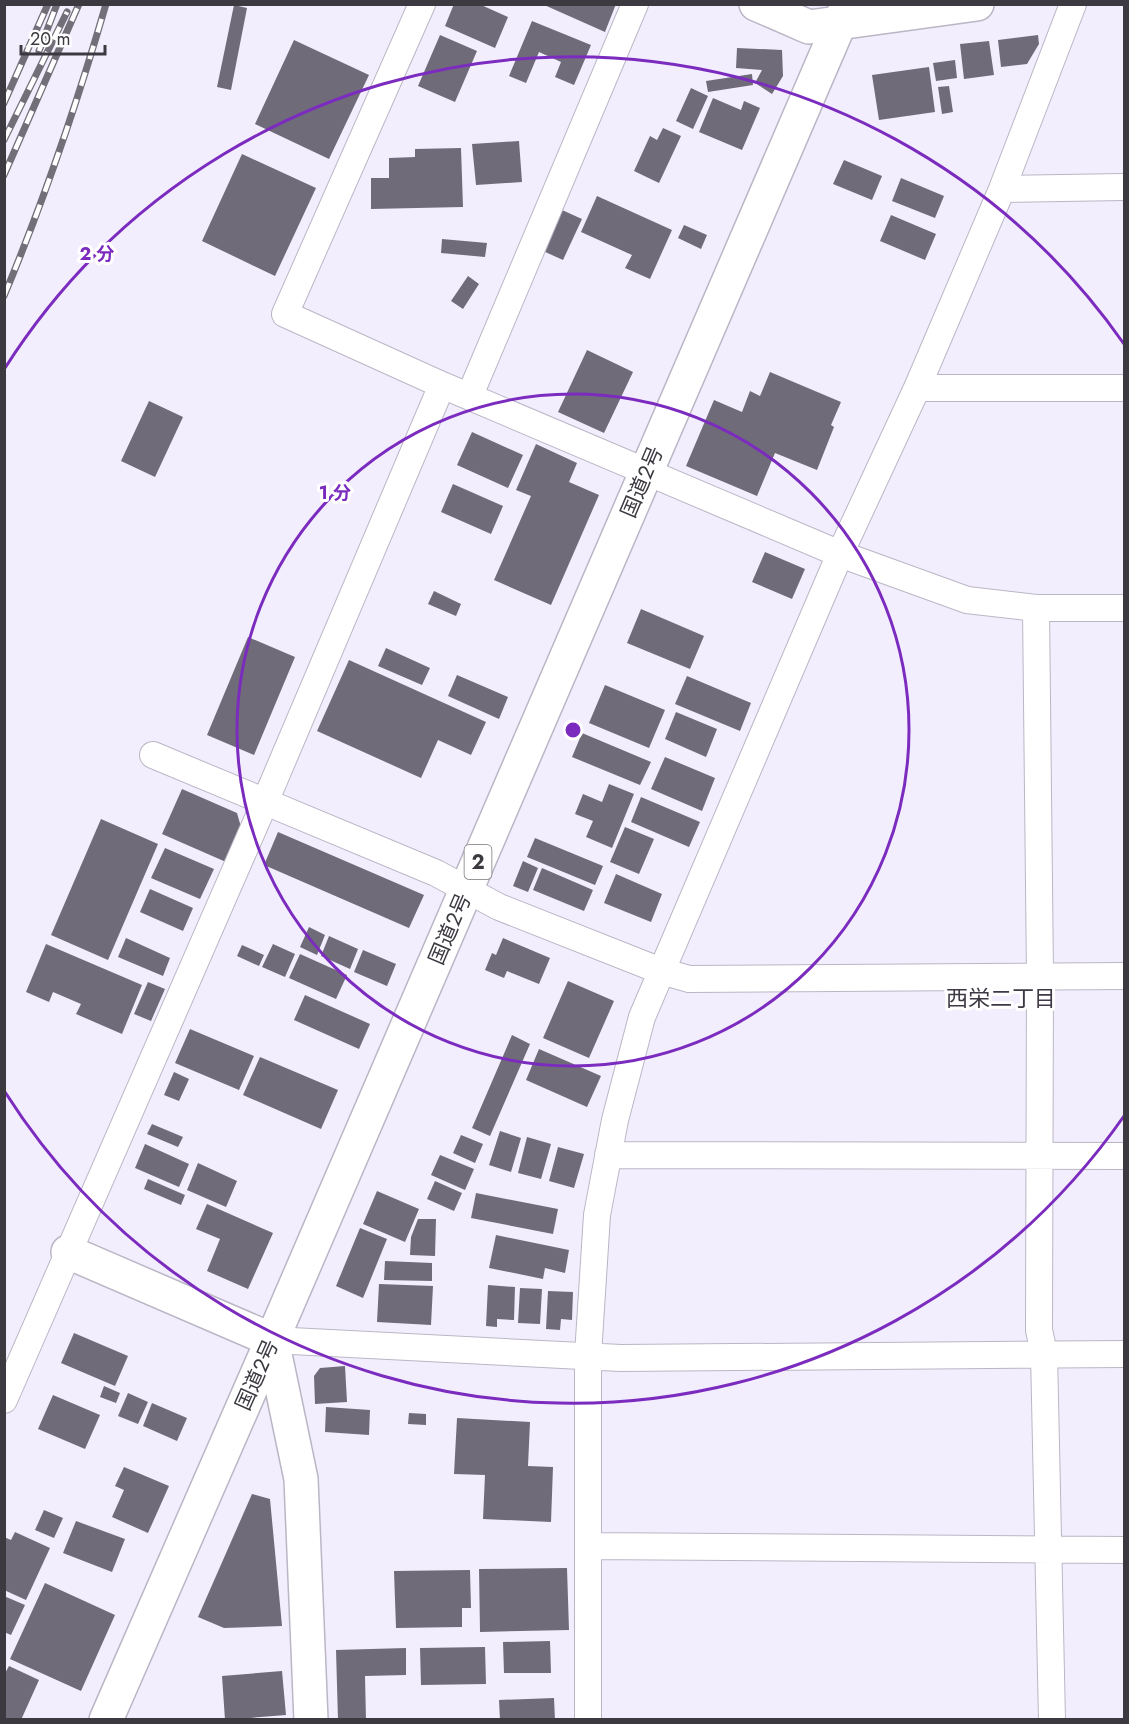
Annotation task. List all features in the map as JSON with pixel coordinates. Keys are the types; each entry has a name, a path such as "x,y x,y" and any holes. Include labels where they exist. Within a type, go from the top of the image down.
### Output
{"main road":[{"path":"756,4 809,27 844,14 977,4"},
{"name":"国道2号","path":"106,1719 844,14"},
{"path":"68,1252 272,1340 301,1479 311,1719"}],"street":[{"path":"422,4 285,314 442,386 470,395 840,554 967,600 1036,608 1125,608"},
{"path":"470,395 634,4"},
{"path":"588,1719 588,1355 597,1215 608,1155 642,1017 840,554 917,388 1002,189 1073,4"},
{"path":"1002,189 1125,187"},
{"path":"4,1400 265,802 442,386"},
{"path":"917,388 1125,388"},
{"path":"1036,608 1040,977 1039,1330 1044,1353 1052,1719"},
{"path":"153,755 436,873 499,907 661,971 688,979 1125,976"},
{"path":"608,1155 1040,1154 1125,1156"},
{"path":"272,1340 621,1358 1125,1354"},
{"path":"589,1546 1125,1551"}],"building":[{"path":"454,4 479,4 508,17 495,48 445,26"},
{"path":"542,4 616,4 605,32"},
{"path":"234,5 247,8 231,90 217,87"},
{"path":"532,21 591,45 574,85 555,77 561,62 539,52 526,83 509,76"},
{"path":"440,35 477,51 455,102 418,86"},
{"path":"1038,35 1039,44 1027,64 1001,67 998,40"},
{"path":"294,40 369,75 329,159 255,124"},
{"path":"989,41 994,75 964,79 960,44"},
{"path":"737,48 782,50 783,76 772,94 755,83 762,70 736,68"},
{"path":"955,60 957,78 936,81 933,63"},
{"path":"929,67 935,112 879,120 872,75"},
{"path":"752,74 753,85 708,92 706,81"},
{"path":"949,86 953,112 942,114 938,87"},
{"path":"691,88 708,96 693,129 676,121"},
{"path":"713,98 741,110 744,101 760,108 742,150 699,132"},
{"path":"663,128 681,136 659,183 634,171 650,136 657,140"},
{"path":"519,141 522,182 476,185 472,144"},
{"path":"461,148 463,207 371,209 371,178 389,178 389,158 415,157 415,149"},
{"path":"242,154 316,188 275,276 202,241"},
{"path":"844,160 882,176 872,200 833,184"},
{"path":"901,178 944,196 935,218 892,201"},
{"path":"597,196 672,230 650,279 625,268 632,255 581,232"},
{"path":"562,210 582,219 563,260 543,251"},
{"path":"891,215 936,234 925,260 880,241"},
{"path":"684,225 707,235 701,249 678,238"},
{"path":"442,239 487,243 485,257 441,253"},
{"path":"468,276 479,284 463,309 451,301"},
{"path":"587,350 633,372 604,433 558,412"},
{"path":"770,372 841,402 817,470 775,453 757,496 686,466 714,400 742,412 750,391 760,396"},
{"path":"149,401 183,417 155,477 121,461"},
{"path":"472,432 523,455 508,488 457,465"},
{"path":"536,444 577,463 569,482 599,495 551,605 494,580 531,496 516,490"},
{"path":"453,484 503,506 491,534 441,512"},
{"path":"765,552 805,569 792,599 752,582"},
{"path":"434,591 461,604 456,616 428,604"},
{"path":"641,609 704,636 690,669 627,643"},
{"path":"248,637 295,657 254,755 207,735"},
{"path":"386,648 430,668 422,685 378,666"},
{"path":"349,660 486,722 471,755 438,740 421,778 317,731"},
{"path":"457,675 508,697 499,719 448,696"},
{"path":"687,676 751,703 740,731 675,704"},
{"path":"605,685 665,710 649,748 589,723"},
{"path":"676,712 717,729 706,757 665,739"},
{"path":"582,733 651,762 640,785 572,757"},
{"path":"665,757 715,778 702,811 651,789"},
{"path":"609,784 634,794 612,848 586,837 593,821 575,814 583,794 602,802"},
{"path":"182,789 237,813 241,827 226,862 162,834"},
{"path":"641,797 700,822 689,847 631,822"},
{"path":"101,819 158,844 108,960 51,935"},
{"path":"625,827 654,839 639,874 610,862"},
{"path":"278,832 424,895 409,928 264,865"},
{"path":"535,838 603,866 595,885 527,857"},
{"path":"165,848 214,869 200,899 151,878"},
{"path":"523,861 538,868 528,892 513,886"},
{"path":"542,868 593,890 584,911 533,890"},
{"path":"616,874 662,894 651,922 604,903"},
{"path":"150,889 193,908 183,931 140,912"},
{"path":"309,927 325,935 317,955 300,947"},
{"path":"329,936 358,949 350,969 321,956"},
{"path":"126,938 170,958 163,976 118,957"},
{"path":"503,938 550,958 539,984 507,971 504,978 485,970 492,953 496,955"},
{"path":"46,944 142,985 122,1034 76,1014 81,1004 53,992 49,1002 26,992"},
{"path":"273,944 295,954 285,977 262,967"},
{"path":"242,945 264,955 259,966 237,956"},
{"path":"363,950 396,964 387,986 354,972"},
{"path":"300,954 347,975 336,999 289,978"},
{"path":"568,981 614,1001 589,1058 543,1038"},
{"path":"148,982 165,989 151,1021 134,1014"},
{"path":"305,995 370,1024 359,1049 294,1020"},
{"path":"190,1029 254,1056 239,1090 175,1063"},
{"path":"512,1035 530,1044 490,1136 472,1128"},
{"path":"539,1049 601,1076 587,1107 526,1080"},
{"path":"260,1057 338,1090 321,1129 243,1095"},
{"path":"174,1072 189,1079 179,1101 164,1095"},
{"path":"152,1124 183,1137 178,1147 147,1134"},
{"path":"500,1131 521,1138 511,1172 489,1165"},
{"path":"461,1135 483,1144 475,1163 453,1153"},
{"path":"527,1137 551,1144 541,1179 518,1173"},
{"path":"145,1144 189,1164 179,1187 135,1168"},
{"path":"558,1147 584,1154 574,1188 549,1181"},
{"path":"440,1155 474,1169 465,1190 431,1175"},
{"path":"198,1163 237,1181 226,1207 187,1190"},
{"path":"148,1179 185,1195 181,1205 144,1189"},
{"path":"435,1181 462,1193 454,1211 427,1199"},
{"path":"377,1191 419,1209 405,1242 363,1224"},
{"path":"476,1193 558,1209 553,1234 471,1218"},
{"path":"207,1204 273,1233 248,1289 207,1271 220,1239 196,1229"},
{"path":"418,1219 436,1219 435,1256 410,1255 411,1237"},
{"path":"360,1228 387,1239 363,1298 336,1286"},
{"path":"496,1235 569,1250 565,1273 545,1268 543,1279 489,1268"},
{"path":"385,1261 432,1263 432,1281 384,1280"},
{"path":"379,1284 433,1286 431,1325 377,1322"},
{"path":"488,1285 515,1287 514,1320 497,1319 497,1327 486,1326"},
{"path":"520,1288 542,1289 540,1324 518,1323"},
{"path":"548,1291 573,1292 572,1320 561,1319 560,1330 546,1329"},
{"path":"74,1333 128,1356 115,1386 61,1363"},
{"path":"345,1366 347,1402 315,1404 314,1376 320,1368"},
{"path":"104,1386 120,1393 116,1403 100,1397"},
{"path":"128,1393 148,1402 138,1424 118,1416"},
{"path":"53,1395 100,1415 85,1449 38,1429"},
{"path":"152,1403 187,1418 177,1441 143,1426"},
{"path":"326,1407 370,1410 369,1435 325,1432"},
{"path":"409,1413 426,1414 426,1425 408,1424"},
{"path":"457,1418 530,1422 528,1466 553,1467 551,1522 483,1519 485,1475 454,1474"},
{"path":"124,1467 169,1486 148,1533 112,1517 124,1490 115,1486"},
{"path":"252,1494 270,1499 282,1626 224,1628 198,1617"},
{"path":"44,1510 63,1518 54,1538 35,1530"},
{"path":"76,1521 125,1539 112,1572 63,1553"},
{"path":"15,1532 50,1548 26,1600 4,1590 4,1537 11,1540"},
{"path":"567,1568 569,1630 480,1632 479,1569"},
{"path":"470,1570 471,1608 462,1608 462,1627 396,1628 394,1571"},
{"path":"45,1583 115,1615 81,1691 10,1659"},
{"path":"4,1596 25,1605 11,1635 4,1632"},
{"path":"550,1641 551,1673 504,1673 503,1642"},
{"path":"485,1647 486,1684 421,1685 420,1648"},
{"path":"406,1648 406,1675 365,1676 366,1720 338,1720 336,1650"},
{"path":"9,1666 39,1680 21,1720 4,1720 4,1675"},
{"path":"282,1671 286,1715 225,1720 222,1676"},
{"path":"554,1698 555,1720 500,1720 499,1700"}],"railway":[{"path":"4,103 48,4"},
{"path":"39,51 57,4"},
{"path":"4,175 79,4"},
{"path":"4,296 59,152 106,4"},
{"path":"4,140 67,12"}],"district":[{"name":"西栄二丁目","path":"1001,998"}]}
